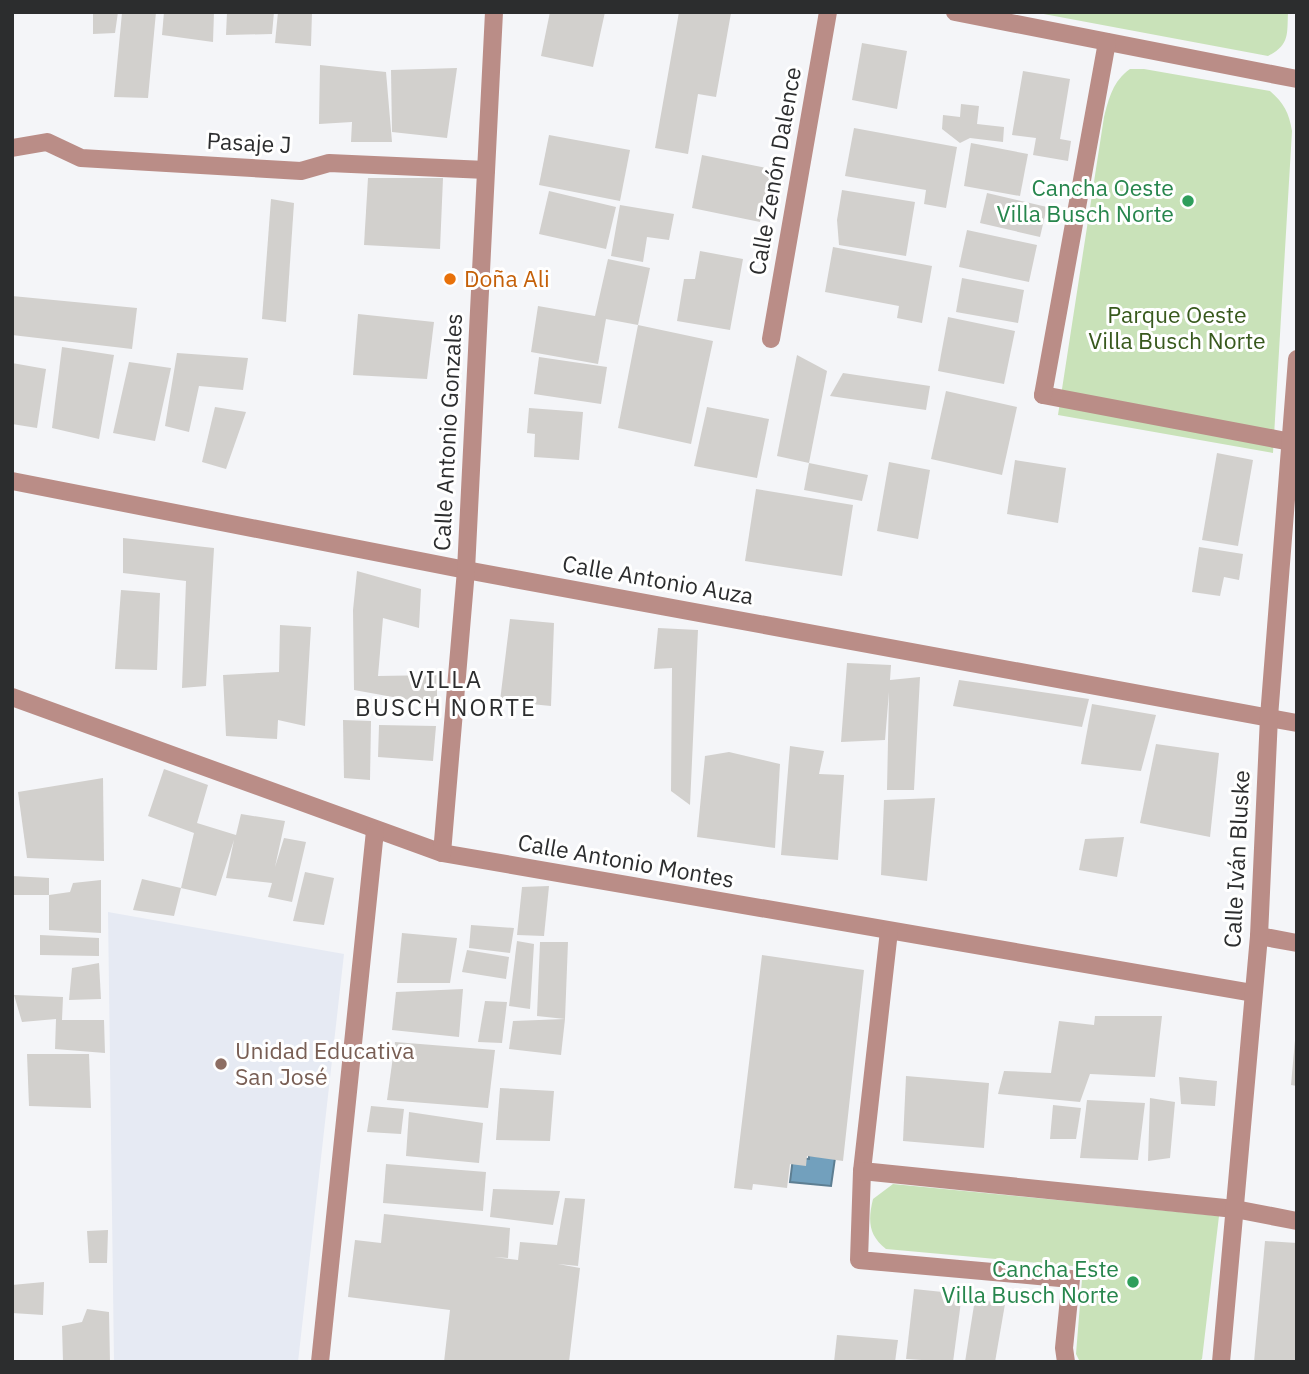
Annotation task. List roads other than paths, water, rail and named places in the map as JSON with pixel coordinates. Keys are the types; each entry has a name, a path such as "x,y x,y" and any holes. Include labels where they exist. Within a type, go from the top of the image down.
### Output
{"street":[{"name":"Calle Antonio Gonzales","path":"442,853 466,570 495,12"},
{"name":"Calle Zenón Dalence","path":"771,339 828,12"},
{"path":"955,12 1297,79"},
{"path":"1107,42 1043,395 1291,442"},
{"name":"Pasaje J","path":"12,148 47,142 81,158 300,171 329,163 486,170"},
{"name":"Calle Iván Bluske","path":"1221,1362 1259,936 1269,717 1297,359"},
{"name":"Calle Antonio Auza","path":"12,481 466,570 1297,723"},
{"name":"Calle Antonio Montes","path":"12,696 375,831 442,853 1253,993"},
{"path":"320,1362 375,831"},
{"path":"889,931 862,1171 859,1260 1071,1279 1064,1348 1066,1362"},
{"path":"1259,936 1297,943"},
{"path":"862,1171 1235,1209 1297,1221"}],"water":[{"path":"809,1155 835,1158 831,1186 790,1182 793,1158 809,1159"}],"place":[{"name":"Cancha Oeste Villa Busch Norte","path":"1188,201"},
{"name":"Doña Ali","path":"450,279"},
{"name":"Unidad Educativa San José","path":"221,1064"},
{"name":"Cancha Este Villa Busch Norte","path":"1133,1282"}],"district":[{"name":"VILLA BUSCH NORTE","path":"446,694"}],"park label":[{"name":"Parque Oeste Villa Busch Norte","path":"1177,328"}]}
